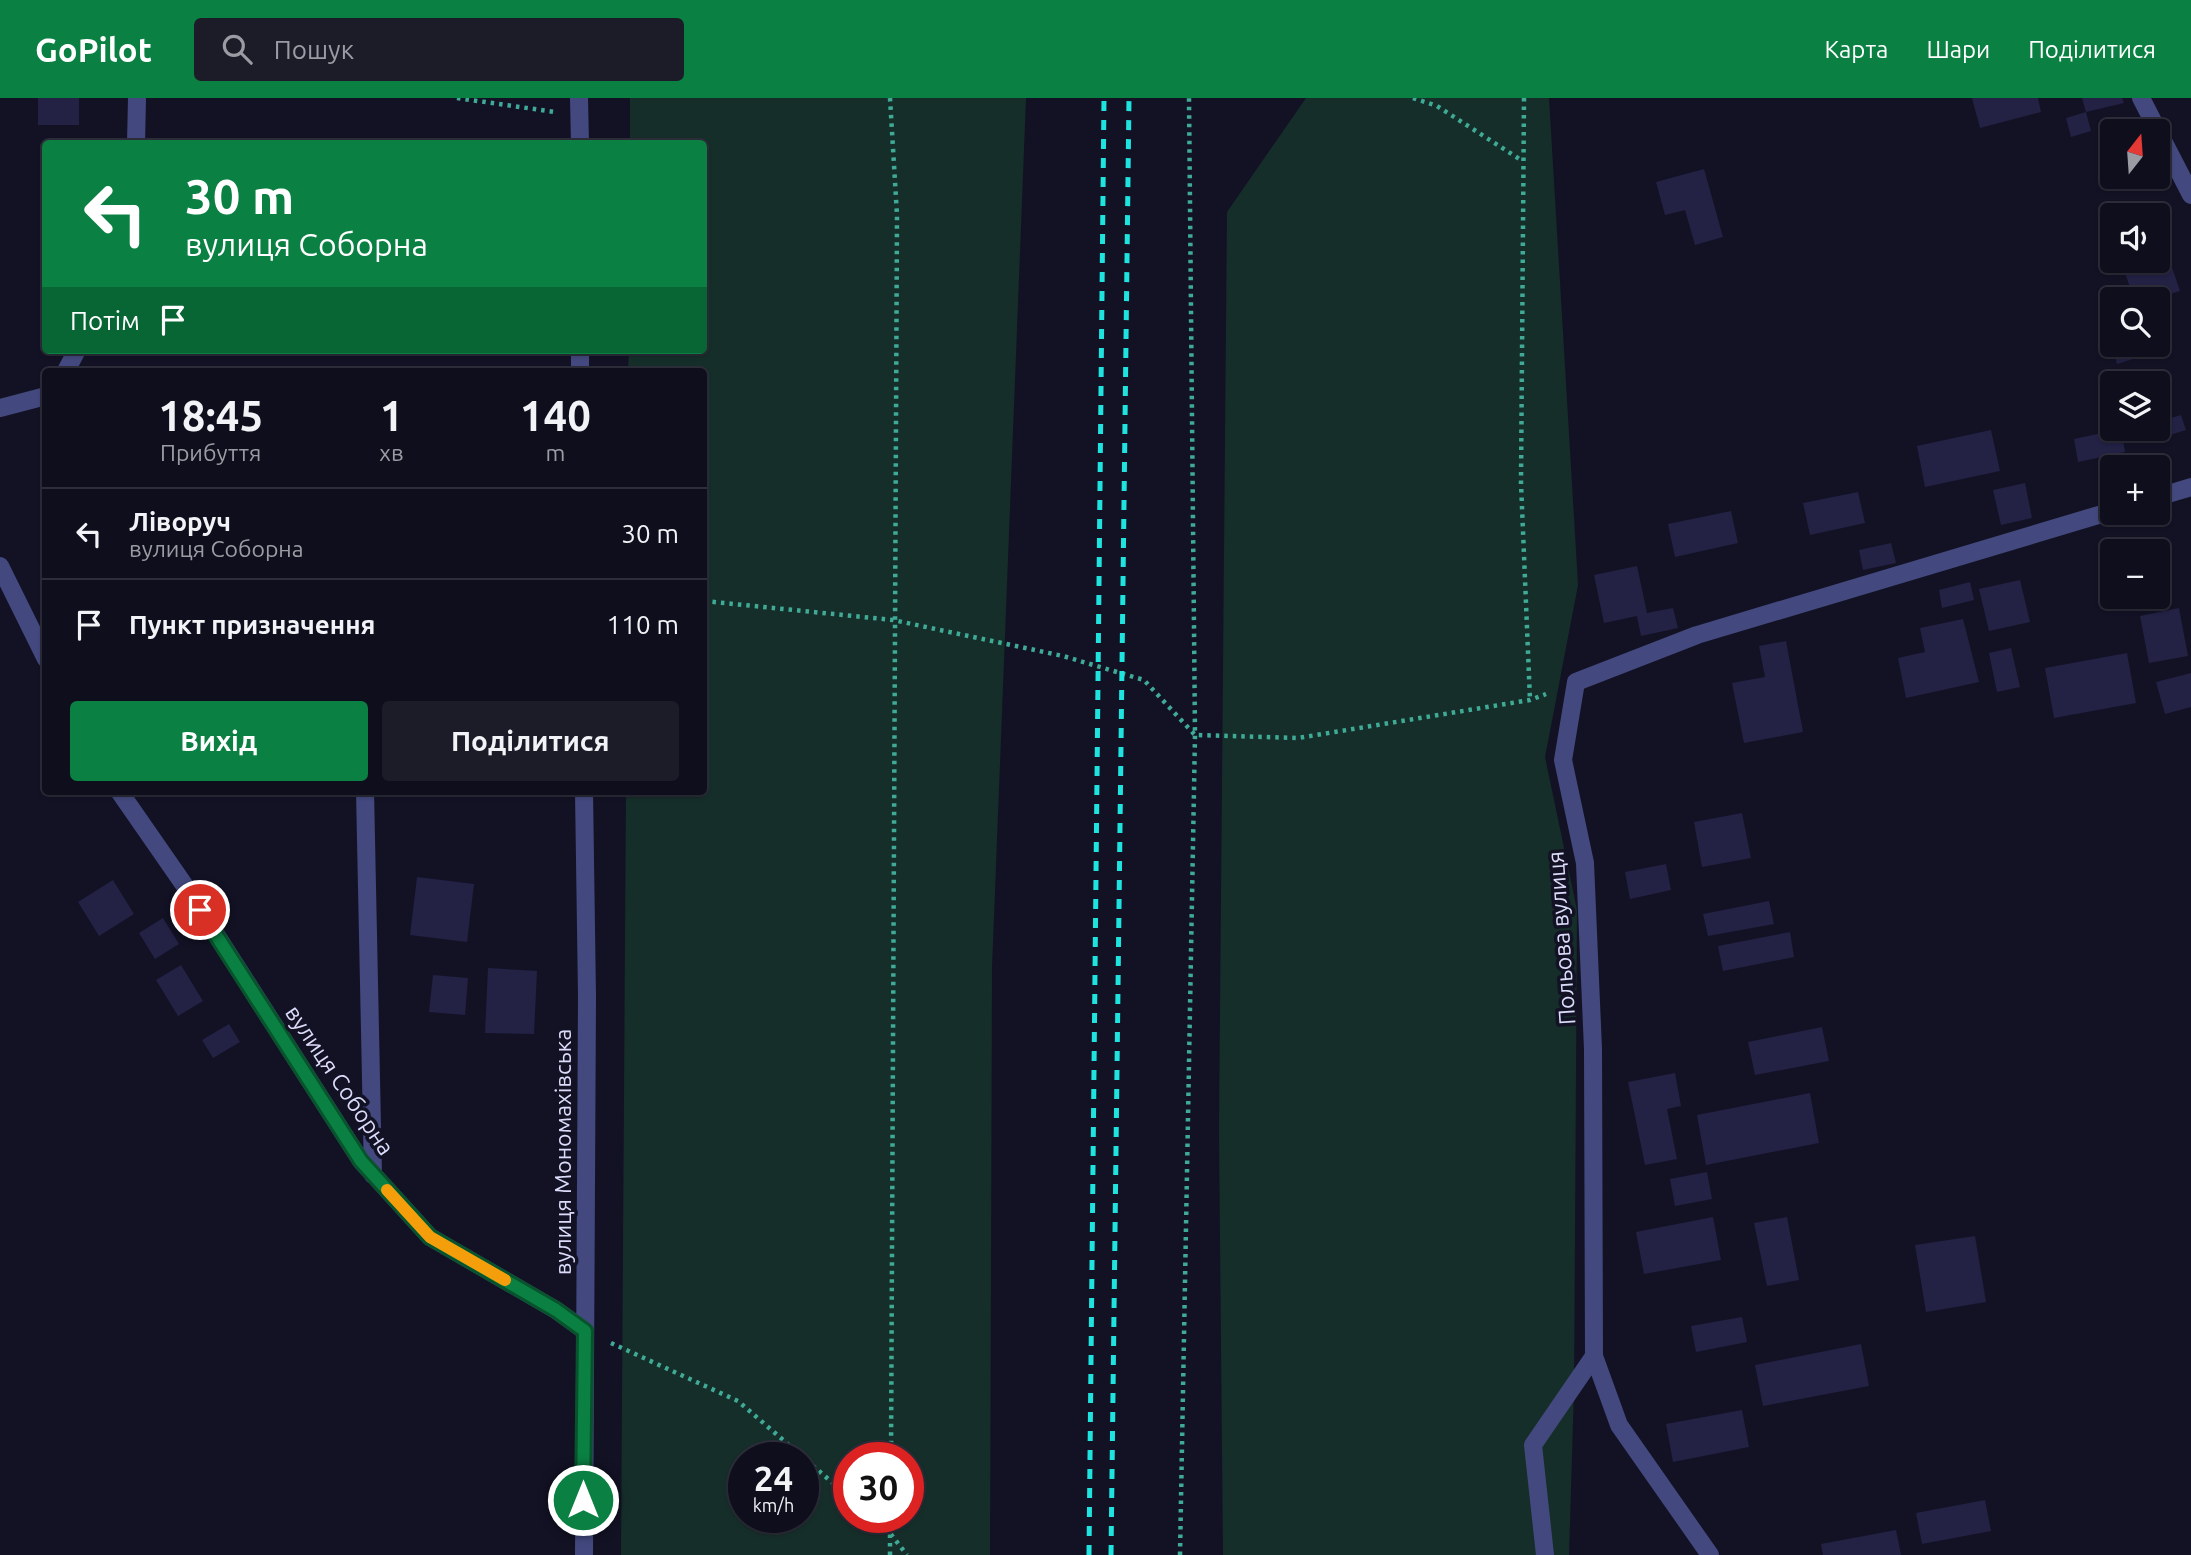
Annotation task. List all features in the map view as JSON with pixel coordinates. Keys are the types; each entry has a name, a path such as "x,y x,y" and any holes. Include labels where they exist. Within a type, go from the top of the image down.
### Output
{"street":[{"path":"136,140 137,98"},
{"path":"2141,98 2191,195"},
{"path":"580,107 580,140"},
{"path":"0,408 42,397"},
{"path":"2170,493 2191,487"},
{"path":"1576,682 1697,635 2100,515"},
{"path":"0,566 42,651"},
{"name":"Польова вулиця","path":"1576,682 1563,760 1585,877 1593,1049 1594,1356 1619,1425 1710,1555"},
{"name":"вулиця Соборна","path":"123,795 187,889 361,1161 373,1175 430,1237 556,1310 585,1331"},
{"path":"365,795 373,1175"},
{"name":"вулиця Мономахівська","path":"584,795 587,997 584,1555"},
{"path":"1545,1555 1533,1445 1594,1356"}],"path":[{"path":"457,98 580,107"},
{"path":"890,98 897,215 891,1442"},
{"path":"1180,1555 1195,735 1189,98"},
{"path":"1413,98 1437,106 1522,160"},
{"path":"1524,98 1521,483 1530,700"},
{"path":"707,601 893,620 1063,656 1144,680 1195,735 1298,738 1530,700 1576,682"},
{"path":"585,1331 738,1401 833,1483"},
{"path":"890,1533 890,1555"},
{"path":"890,1533 907,1555"}],"green space":[{"path":"630,98 1026,98 992,967 990,1555 621,1555 626,795 707,795 707,368 628,368 629,354 707,354 707,140 630,140"},
{"path":"1306,98 1549,98 1578,585 1545,757 1577,910 1574,1388 1569,1555 1223,1555 1219,1129 1227,212"}],"building":[{"path":"38,98 79,98 79,125 38,125"},
{"path":"1972,98 2038,98 2041,112 1980,128"},
{"path":"2082,98 2122,98 2124,103 2086,112"},
{"path":"2086,112 2091,131 2071,137 2066,118"},
{"path":"1704,169 1723,237 1695,245 1685,210 1665,215 1656,182"},
{"path":"2170,261 2180,291 2170,294 2170,287 2130,287 2125,273 2170,273"},
{"path":"2115,357 2139,357 2117,364"},
{"path":"2181,415 2186,430 2170,435 2170,418"},
{"path":"1991,430 2000,471 1925,487 1917,446"},
{"path":"2100,433 2100,441 2123,441 2125,452 2100,455 2100,457 2078,462 2074,439"},
{"path":"2025,483 2032,518 2001,525 1993,490"},
{"path":"1858,492 1865,523 1810,535 1803,503"},
{"path":"1731,511 1738,543 1675,557 1668,524"},
{"path":"1891,543 1896,563 1863,570 1859,550"},
{"path":"1637,566 1647,613 1673,608 1678,628 1641,636 1637,616 1604,623 1594,575"},
{"path":"2020,580 2030,622 1989,631 1979,589"},
{"path":"1970,582 1974,600 1942,608 1939,590"},
{"path":"2179,608 2188,656 2149,663 2140,616"},
{"path":"1963,619 1979,682 1906,698 1898,658 1925,652 1920,628"},
{"path":"1786,641 1803,732 1744,743 1732,683 1765,677 1759,646"},
{"path":"2011,648 2020,687 1997,692 1989,653"},
{"path":"2127,653 2136,703 2054,718 2045,668"},
{"path":"2191,673 2191,707 2165,714 2156,682"},
{"path":"1742,813 1751,858 1702,867 1694,822"},
{"path":"1666,864 1671,890 1630,899 1625,872"},
{"path":"417,877 474,884 467,942 410,935"},
{"path":"113,880 134,914 99,936 78,902"},
{"path":"1769,901 1774,924 1708,936 1703,914"},
{"path":"163,918 179,944 155,959 139,933"},
{"path":"1790,932 1794,957 1723,971 1718,946"},
{"path":"181,965 203,1001 178,1016 156,980"},
{"path":"488,968 537,971 534,1034 485,1033"},
{"path":"433,975 468,978 465,1015 429,1012"},
{"path":"229,1024 240,1042 213,1058 202,1040"},
{"path":"1822,1027 1829,1061 1755,1075 1748,1042"},
{"path":"1675,1073 1681,1106 1667,1109 1677,1159 1645,1165 1628,1082"},
{"path":"1810,1093 1819,1143 1706,1165 1697,1115"},
{"path":"1707,1172 1712,1199 1675,1206 1670,1179"},
{"path":"1713,1217 1721,1260 1644,1274 1636,1232"},
{"path":"1787,1217 1799,1280 1767,1286 1754,1223"},
{"path":"1975,1236 1986,1302 1926,1312 1915,1245"},
{"path":"1742,1317 1747,1342 1696,1352 1691,1326"},
{"path":"1861,1344 1869,1386 1763,1406 1755,1365"},
{"path":"1742,1410 1749,1447 1673,1462 1666,1424"},
{"path":"1985,1500 1991,1531 1922,1544 1916,1513"},
{"path":"1896,1530 1901,1555 1823,1555 1821,1544"}],"railway":[{"path":"1089,1555 1104,98"},
{"path":"1111,1555 1129,98"}],"slow traffic":[{"path":"387,1190 430,1237 505,1280"}],"route":[{"path":"200,910 361,1161 430,1237 556,1310 585,1331 583,1500"}]}
